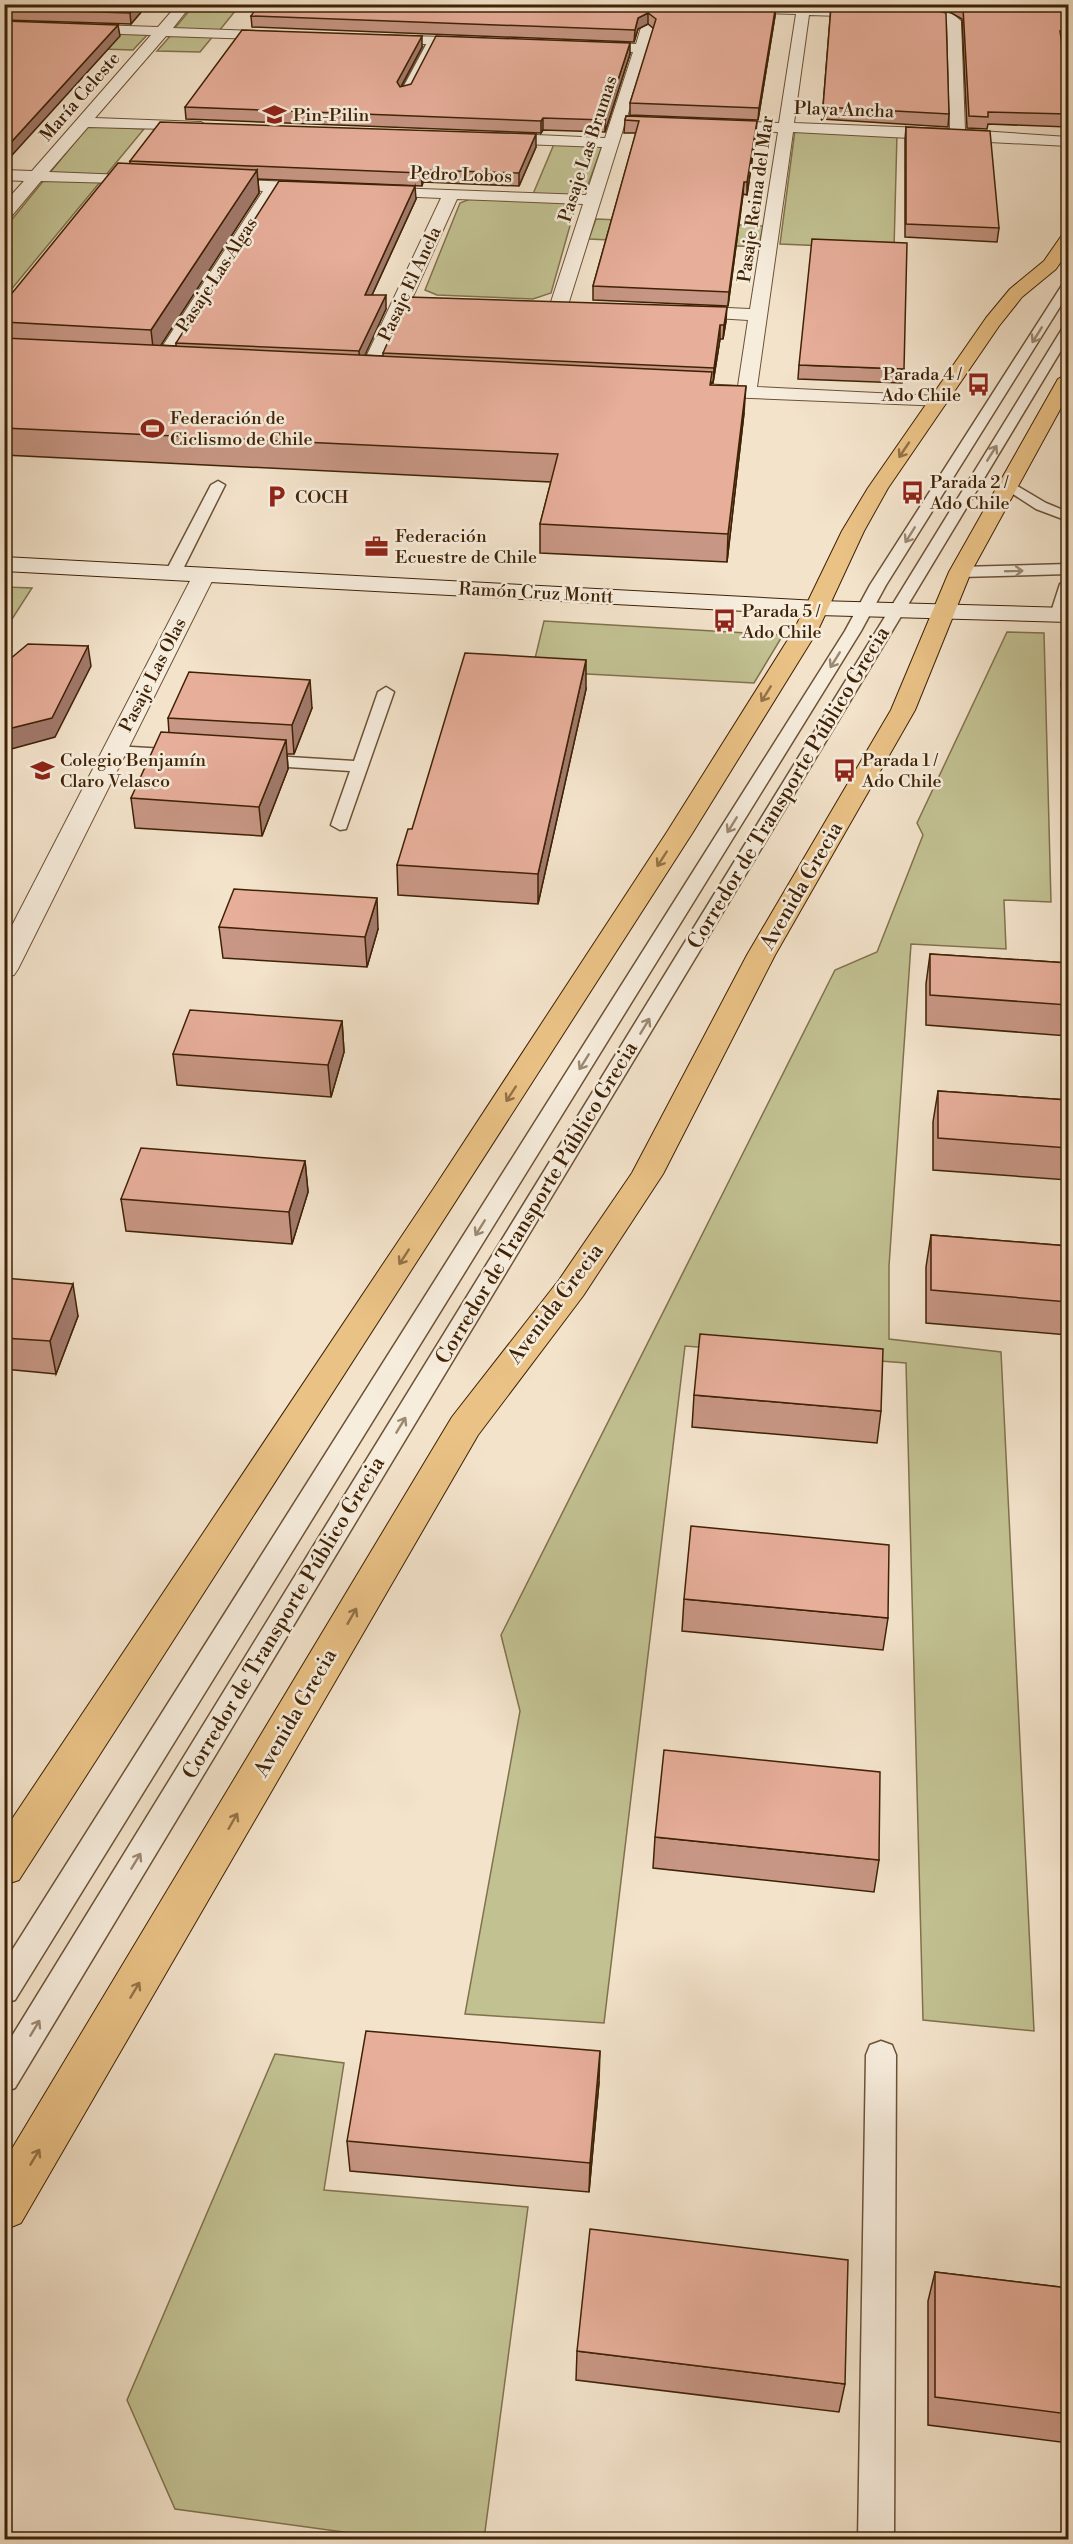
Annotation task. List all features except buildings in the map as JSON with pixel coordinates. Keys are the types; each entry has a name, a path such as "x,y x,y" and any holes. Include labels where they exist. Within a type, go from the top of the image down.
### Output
{"main road":[{"path":"4,1867 452,1186 686,822 818,608 853,531 937,402 992,322 1016,293 1050,265 1068,239"},
{"name":"Avenida Grecia","path":"4,2207 465,1426 521,1350 571,1288 647,1174 761,955 903,710 960,572 1007,484 1068,379"}],"street":[{"name":"María Celeste","path":"4,214 186,4"},
{"path":"646,5 672,6"},
{"name":"Pasaje Las Brumas","path":"559,305 653,10 646,5"},
{"path":"715,8 948,17 954,21 958,134"},
{"name":"Pasaje Reina del Mar","path":"747,392 803,10"},
{"path":"4,26 291,36"},
{"path":"362,38 487,43"},
{"path":"570,45 641,48"},
{"name":"Playa Ancha","path":"618,121 958,134 1068,141"},
{"path":"84,122 217,127"},
{"path":"481,138 611,143"},
{"path":"4,175 172,182"},
{"path":"195,183 333,189"},
{"name":"Pasaje Las Algas","path":"160,364 274,186"},
{"name":"Pedro Lobos","path":"357,190 593,200"},
{"name":"Pasaje El Ancla","path":"368,374 451,194"},
{"path":"403,298 427,299"},
{"path":"535,304 582,306"},
{"path":"665,310 759,315"},
{"path":"136,363 183,365"},
{"path":"345,373 392,375"},
{"path":"688,389 937,402"},
{"name":"Ramón Cruz Montt","path":"4,564 818,608 1063,615"},
{"name":"Pasaje Las Olas","path":"4,969 204,575"}],"lane":[{"path":"404,95 432,41"},
{"name":"Corredor de Transporte Público Grecia","path":"4,1990 1068,285"},
{"name":"Corredor de Transporte Público Grecia","path":"4,2078 1068,329"},
{"path":"1007,484 1041,506 1068,517"},
{"path":"173,573 218,485"},
{"path":"960,572 1068,577 1063,615"},
{"path":"340,825 386,692"},
{"path":"115,751 197,756"},
{"path":"244,759 360,766"},
{"path":"876,2540 881,2055"}],"shaded area":[{"path":"194,5 240,5 219,31 174,29"},
{"path":"5,28 149,33 133,50 5,46"},
{"path":"172,34 214,35 200,52 157,51"},
{"path":"88,126 144,129 5,297 5,228"},
{"path":"795,130 897,134 894,249 780,244"},
{"path":"554,144 602,146 586,190 571,196 533,194"},
{"path":"470,199 565,203 575,208 551,293 533,299 437,295 425,290 460,203"},
{"path":"596,219 763,226 759,247 589,239"},
{"path":"4,587 32,588 5,630"},
{"path":"544,621 783,635 754,683 532,671"},
{"path":"1007,632 1044,633 1051,902 1004,900 1006,949 911,944 889,1266 889,1339 1001,1352 1034,2031 923,2020 906,1363 685,1346 604,2023 465,2014 520,1711 501,1635 835,970 877,952 923,835 917,823"},
{"path":"275,2054 344,2063 324,2190 528,2207 484,2539 394,2539 175,2509 127,2400"}],"place":[{"name":"Pin-Pilin","path":"275,115"},
{"name":"Parada 4 / Ado Chile","path":"979,384"},
{"name":"Federación de Ciclismo de Chile","path":"152,428"},
{"name":"Parada 2 / Ado Chile","path":"912,492"},
{"name":"COCH","path":"277,497"},
{"name":"Federación Ecuestre de Chile","path":"377,546"},
{"name":"Parada 5 / Ado Chile","path":"724,621"},
{"name":"Colegio Benjamín Claro Velasco","path":"42,770"},
{"name":"Parada 1 / Ado Chile","path":"844,770"}]}
